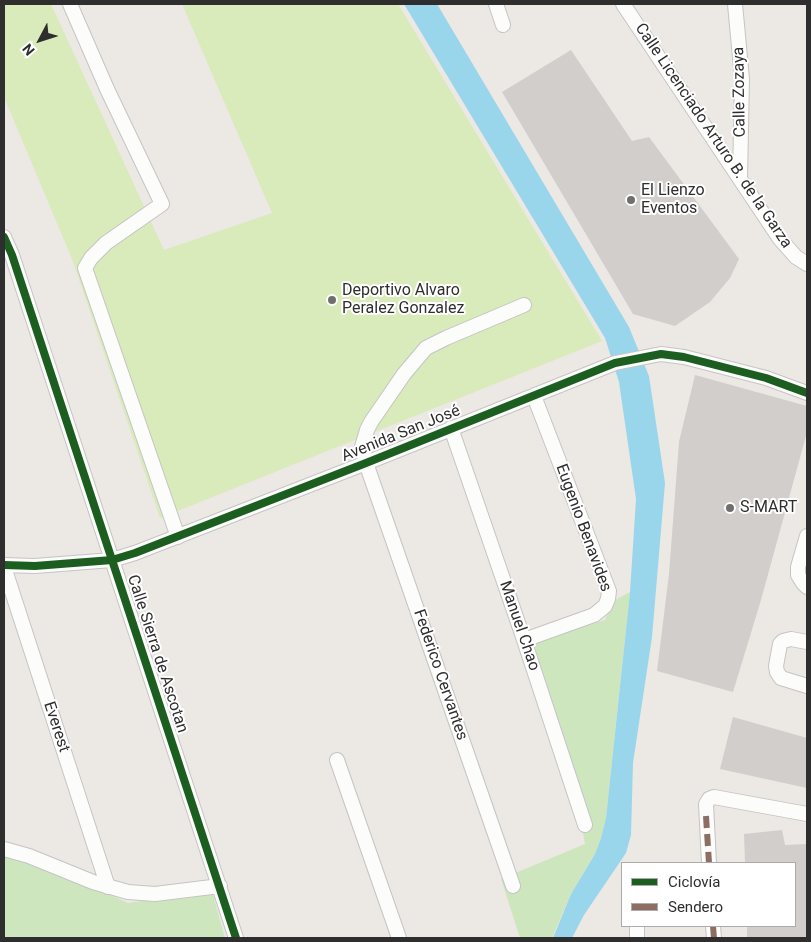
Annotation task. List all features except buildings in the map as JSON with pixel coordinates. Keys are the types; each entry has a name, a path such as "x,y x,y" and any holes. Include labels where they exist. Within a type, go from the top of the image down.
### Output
{"street":[{"path":"70,4 162,204 106,243 84,268 178,537"},
{"path":"496,4 503,25"},
{"name":"Calle Licenciado Arturo B. de la Garza","path":"623,4 780,239 796,257 807,264"},
{"name":"Calle Zozaya","path":"735,4 742,79 740,179"},
{"name":"Calle Sierra de Ascotan","path":"4,237 8,257 112,560 236,938"},
{"name":"Federico Cervantes","path":"513,886 362,447 366,430 404,374 426,348 524,305"},
{"name":"Avenida San José","path":"4,566 35,566 112,560 178,537 615,363 661,354 707,362 766,378 807,393"},
{"name":"Eugenio Benavides","path":"524,640 594,615 605,606 609,591 534,396"},
{"name":"Manuel Chao","path":"450,428 524,640 585,825"},
{"path":"807,536 798,567 798,575 803,584 807,586"},
{"name":"Everest","path":"4,566 108,887"},
{"path":"807,642 791,639 783,640 780,644 776,666 781,678 807,686"},
{"path":"337,760 399,938"},
{"path":"709,862 706,804 714,796 807,814"},
{"path":"4,850 29,856 108,887 142,894 220,886"}],"green space":[{"name":"Deportivo Alvaro Peralez Gonzalez","path":"4,4 51,4 164,250 272,213 182,4 398,4 602,341 160,518 72,259 4,97"},
{"path":"630,592 606,818 601,838 595,854 571,894 552,938 520,938 501,879 585,844 582,827 530,642 605,620 613,601"},
{"path":"4,854 46,865 128,903 212,891 225,938 4,938"}],"water":[{"path":"404,4 437,4 629,327 649,376 665,483 652,637 633,763 631,835 626,853 584,915 572,938 553,938 571,894 595,854 606,818 630,592 636,499 619,382 605,338"}],"marked path":[{"path":"706,816 709,862"},
{"path":"713,927 714,938"}],"cycle path":[{"path":"4,237 12,255 236,938"},
{"path":"4,565 35,566 112,560 135,553 615,363 661,354 684,357 766,378 807,393"}],"place":[{"name":"El Lienzo Eventos","path":"631,200"},
{"name":"Deportivo Alvaro Peralez Gonzalez","path":"332,300"},
{"name":"S-MART","path":"730,508"}]}
